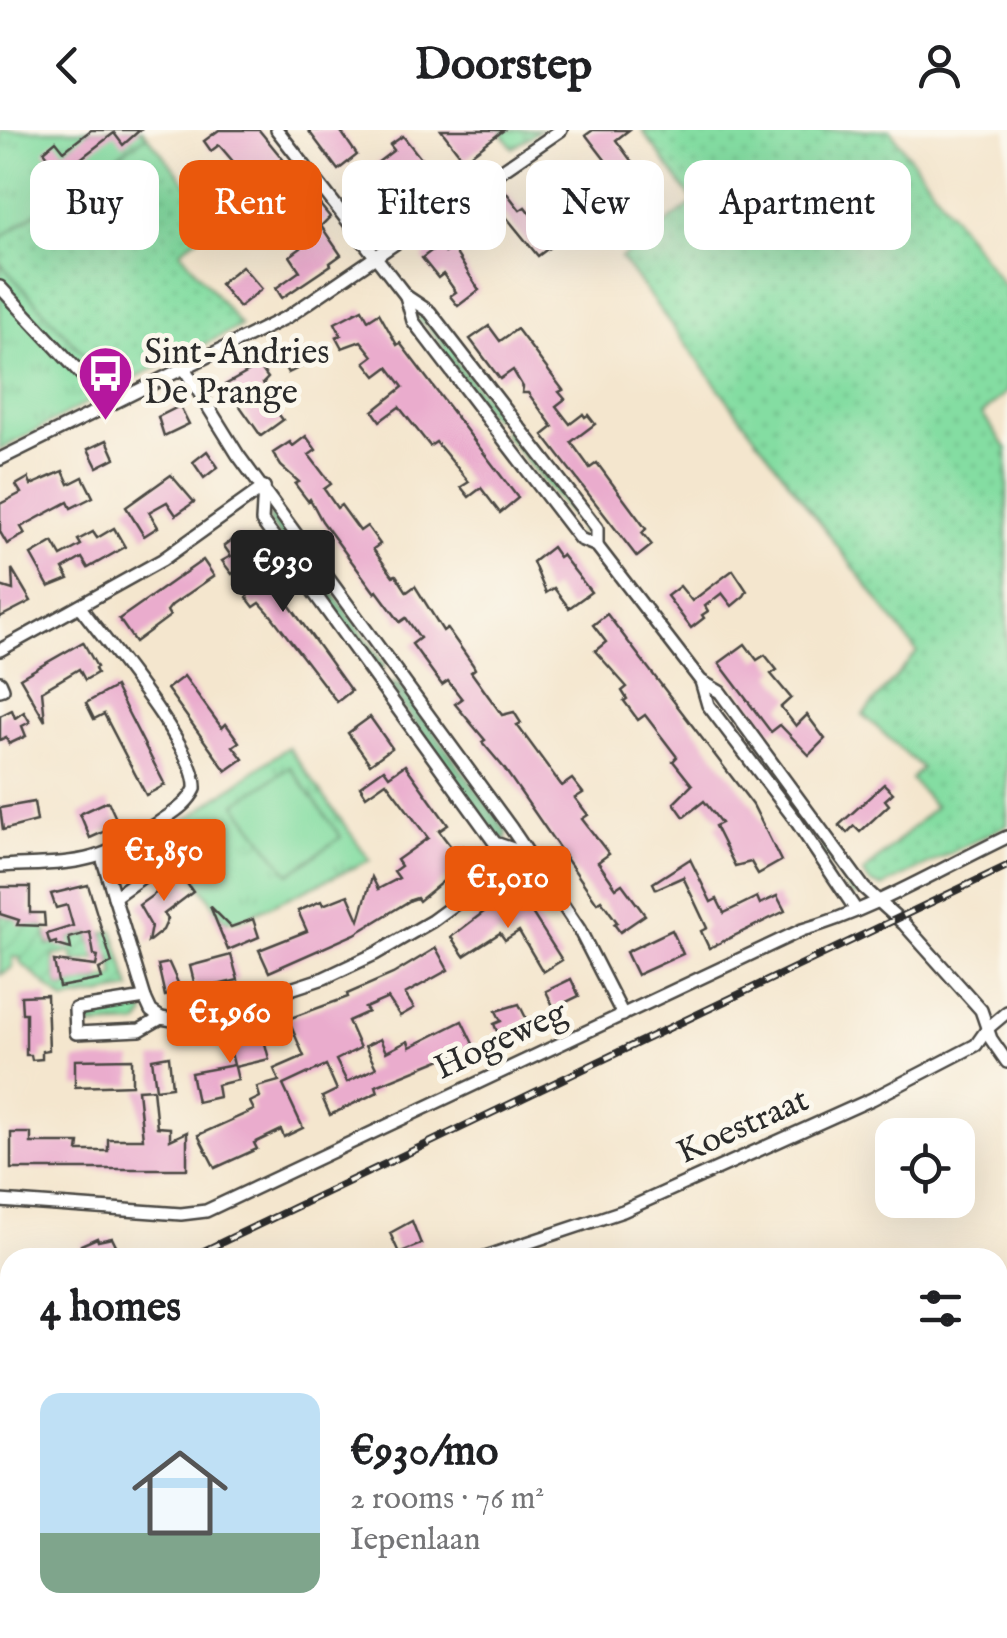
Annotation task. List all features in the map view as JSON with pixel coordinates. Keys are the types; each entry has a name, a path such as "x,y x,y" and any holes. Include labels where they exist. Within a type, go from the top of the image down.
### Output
{"street":[{"path":"277,130 374,258 406,296 430,312 597,528 597,546"},
{"path":"0,459 279,322 561,130"},
{"path":"0,286 109,404"},
{"path":"406,296 414,321 580,540 597,546 701,681 708,705 856,910"},
{"path":"184,368 228,441 510,828 578,929 623,1014"},
{"path":"495,428 510,416"},
{"path":"0,650 178,549 264,487"},
{"path":"264,487 262,521 495,843 525,853"},
{"path":"0,866 102,857 149,830 189,800 194,789 194,776 170,729 80,607"},
{"path":"379,682 396,670"},
{"path":"701,681 720,692 876,901 917,937 980,1010 991,1040 1007,1062"},
{"path":"0,682 0,690"},
{"path":"766,781 780,768"},
{"path":"114,897 169,858 149,830"},
{"path":"810,842 824,831"},
{"name":"Hogeweg","path":"0,1202 181,1214 206,1210 1007,837"},
{"path":"102,857 145,998 151,1010 162,1018 179,1021 250,1004 347,968 432,921 525,853"},
{"path":"145,998 75,1009 76,1032 140,1030 162,1018"},
{"name":"Koestraat","path":"511,1248 623,1210 825,1121 976,1044 1007,1012"}],"green space":[{"path":"0,130 142,130 147,135 111,160 30,160 30,217 0,238"},
{"path":"499,130 540,130 513,148"},
{"path":"642,130 890,130 1007,290 1007,392 982,414 1007,449 1007,825 882,887 870,883 863,873 935,807 911,779 922,768 863,715 917,652 621,258 631,250 664,250 664,225 684,210 684,250 911,250 911,160 684,160 684,188"},
{"path":"147,135 179,175 179,250 241,326 114,388 0,263 0,238 30,217 30,250 159,250 159,160 111,160"},
{"path":"0,263 114,388 0,450"},
{"path":"423,314 493,408 500,410 499,417 491,417 426,324 420,323 418,317"},
{"path":"509,426 589,527 588,534 580,532 580,526 505,435"},
{"path":"271,513 276,513 385,665 383,669 375,668 269,522"},
{"path":"395,682 401,685 507,832 506,840 498,838 391,691"},
{"path":"288,747 370,860 240,920 225,921 165,835"},
{"path":"290,767 341,837 289,874 236,804"},
{"path":"149,840 156,850 125,872 126,881 117,884 119,863"},
{"path":"826,844 859,888 858,895 853,896 821,848"},
{"path":"0,914 45,928 48,945 90,933 92,943 105,940 103,933 113,930 131,989 64,1001 20,962 21,958 13,957 13,967 0,975","holes":["71,952 74,962 95,959 95,955 111,956 115,977 59,987 53,956"]},
{"path":"134,1005 145,1014 139,1024 87,1026 81,1020 86,1014"}],"building":[{"path":"91,130 140,130 123,145 114,133 79,160 51,160 44,151 56,141 64,151"},
{"path":"219,130 259,130 283,160 232,160 219,145 211,151 204,141"},
{"path":"308,130 340,130 357,155 342,160 338,170"},
{"path":"441,130 504,130 464,160"},
{"path":"593,130 629,130 616,140 631,160 605,160 586,135"},
{"path":"403,136 422,160 381,160 394,150 390,145"},
{"path":"506,192 520,210 526,208 526,241 506,217"},
{"path":"322,207 330,217 322,225"},
{"path":"322,227 341,255 282,298 276,288 300,271 290,256 298,250 322,250"},
{"path":"432,250 454,250 479,290 458,306 450,296 456,292 443,274 438,278 422,258"},
{"path":"242,266 262,289 239,307 220,284"},
{"path":"362,309 368,320 379,313 397,345 400,343 518,498 500,513 481,488 469,497 461,487 469,482 436,442 430,446 399,407 380,421 373,411 403,387 388,367 376,376 365,362 373,356 361,341 342,348 336,337 341,335 335,323"},
{"path":"489,326 500,341 517,329 563,390 559,392 565,399 556,406 570,424 583,414 595,424 571,442 590,468 597,463 646,529 642,533 652,545 637,557 543,435 553,427 528,393 522,393 523,387 513,370 500,379 470,339"},
{"path":"298,347 307,364 288,373 280,358"},
{"path":"259,366 268,378 261,391 283,420 261,436 225,385"},
{"path":"180,406 189,424 164,436 158,417"},
{"path":"306,436 316,450 309,455 331,484 324,489 337,508 341,505 360,531 367,526 380,544 373,549 393,576 407,592 415,586 443,631 447,628 473,665 475,669 471,672 502,715 514,712 521,723 517,725 562,786 572,779 583,793 575,798 588,815 582,819 609,854 598,862 616,888 622,884 645,915 620,932 614,924 617,922 601,900 597,903 482,742 485,740 455,704 462,699 448,681 442,685 412,644 420,638 406,618 400,622 375,593 310,499 295,484 299,482 281,466 273,453"},
{"path":"107,440 115,458 97,467 88,449"},
{"path":"207,451 218,467 204,478 193,462"},
{"path":"63,471 69,484 83,477 93,497 71,508 68,502 21,527 25,534 7,544 0,532 0,504 21,493 16,485 28,478 31,485"},
{"path":"171,475 194,502 176,515 167,502 149,512 158,527 144,536 126,507"},
{"path":"114,528 125,547 88,568 82,558 63,569 69,579 49,587 31,555 53,542 61,556 81,545 78,540 93,532 97,538"},
{"path":"239,535 351,691 337,702 270,614 260,603 254,607 247,598 249,587 236,571 232,574 222,561 231,556 224,546"},
{"path":"552,547 591,592 569,608 554,588 546,593 533,562"},
{"path":"203,560 214,576 172,605 167,611 170,616 135,642 119,619"},
{"path":"12,569 31,601 0,617 0,586 13,590"},
{"path":"733,570 747,591 744,596 732,606 722,593 705,606 708,611 702,615 704,618 691,628 667,596 680,586 692,601"},
{"path":"607,614 753,805 781,861 758,874 751,862 735,866 715,826 721,823 704,801 684,817 674,803 692,785 673,761 677,757 645,715 638,720 624,701 627,699 622,691 627,687 595,651 606,642 593,625"},
{"path":"83,642 97,673 85,680 79,669 42,691 45,721 20,678"},
{"path":"745,644 757,660 765,655 777,670 771,674 791,698 781,707 796,726 807,715 825,739 809,755 780,725 771,732 719,663"},
{"path":"184,676 222,728 226,724 239,742 233,746 243,759 226,771 167,689"},
{"path":"115,687 165,785 146,795 104,714 94,719 86,703"},
{"path":"12,710 15,718 24,712 30,722 22,726 26,736 9,744 6,737 0,740 0,716"},
{"path":"370,717 392,748 370,764 348,733"},
{"path":"405,765 448,825 439,831 455,852 463,846 475,862 455,876 453,873 419,901 411,900 355,934 269,972 259,950 307,931 298,911 348,895 359,920 372,877 378,889 399,878 394,871 401,866 397,860 428,838 386,782 366,796 360,786 384,769 389,776"},
{"path":"884,784 893,793 885,800 889,805 860,832 854,826 847,833 839,825"},
{"path":"108,801 119,825 90,838 80,814"},
{"path":"34,802 37,821 3,830 0,808"},
{"path":"690,859 711,902 717,899 724,913 757,897 760,904 777,896 785,911 709,948 701,931 707,928 683,877 656,889 653,883"},
{"path":"181,875 193,892 164,914 168,919 163,930 148,942 151,926 139,905"},
{"path":"88,885 112,963 99,969 102,979 59,987 54,961 96,966 98,956 94,955 90,932 69,938 71,949 56,942 50,944 47,934 73,926 67,905 56,908 51,894"},
{"path":"0,887 30,887 30,913 44,913 45,926 17,925 19,920 0,914"},
{"path":"506,895 513,904 522,897 562,960 543,972 519,931 505,940 500,933 464,956 451,937"},
{"path":"210,906 231,927 253,919 259,937 228,950"},
{"path":"672,930 683,954 637,975 626,952"},
{"path":"436,948 448,970 405,994 414,1008 400,1016 388,998 348,1021 360,1048 336,1060 347,1082 376,1068 365,1046 380,1039 386,1052 408,1041 410,1047 462,1021 474,1046 376,1086 378,1092 330,1115 322,1097 337,1090 326,1065 283,1085 303,1128 284,1137 281,1130 254,1143 257,1149 215,1168 198,1135 254,1110 250,1102 260,1097 257,1087 279,1081 274,1069 304,1056 288,1019 348,997 347,994 393,974"},
{"path":"231,955 238,980 196,990 190,966"},
{"path":"169,963 182,992 165,996 158,965"},
{"path":"571,979 579,996 554,1008 546,991"},
{"path":"47,995 49,1050 42,1051 42,1059 32,1060 31,1055 26,1055 26,1013 22,1013 21,996"},
{"path":"519,1004 527,1020 498,1034 494,1024 501,1021 496,1011"},
{"path":"262,1032 269,1059 235,1067 238,1080 217,1085 219,1097 197,1102 191,1073 234,1065 228,1040"},
{"path":"169,1056 172,1087 156,1089 152,1059"},
{"path":"132,1059 132,1085 75,1087 75,1060"},
{"path":"153,1089 157,1127 170,1128 170,1140 187,1132 187,1169 11,1169 11,1133 31,1133 31,1143 79,1143 78,1151 108,1151 108,1139 143,1139 138,1090"},
{"path":"412,1221 421,1244 397,1248 390,1233"},
{"path":"97,1238 112,1238 117,1248 82,1248 81,1245"}],"railway":[{"path":"210,1248 1007,866"}],"place":[{"name":"Sint-Andries De Prange","path":"105,422"}]}
